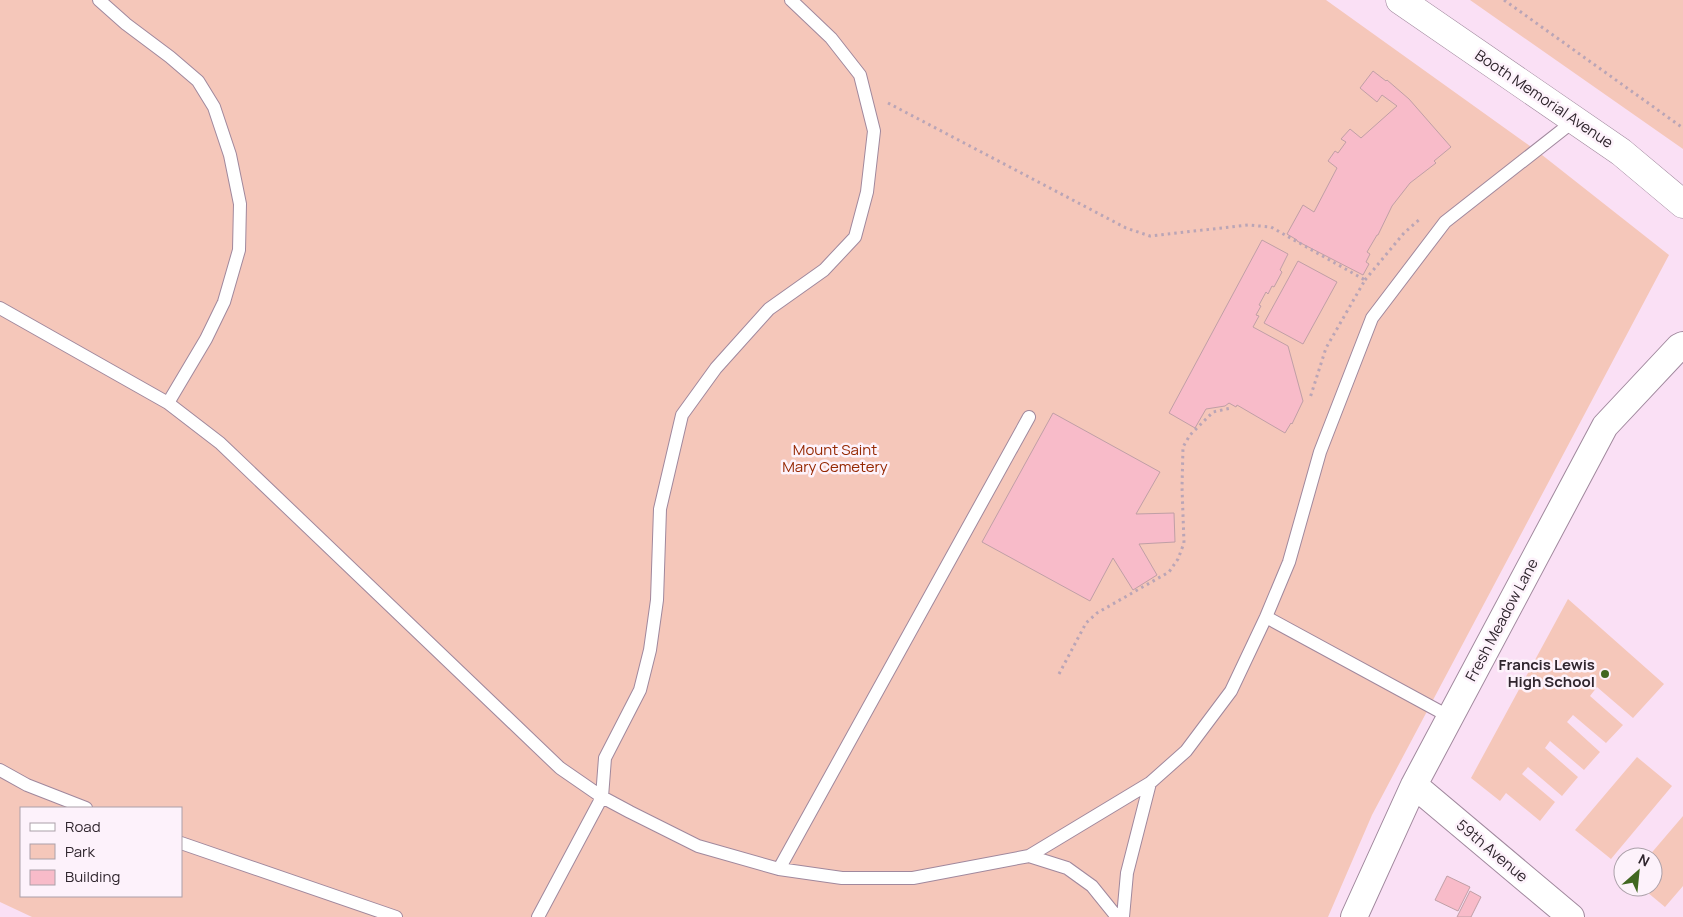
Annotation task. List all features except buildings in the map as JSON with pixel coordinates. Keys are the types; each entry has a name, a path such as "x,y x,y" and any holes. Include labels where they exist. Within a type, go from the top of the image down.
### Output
{"street":[{"name":"Booth Memorial Avenue","path":"1400,0 1621,152 1683,204"},
{"name":"Fresh Meadow Lane","path":"1354,917 1414,785 1606,426 1679,346 1683,345"},
{"name":"59th Avenue","path":"1414,785 1571,917"}],"lane":[{"path":"99,0 198,81 214,107 230,156 240,204 238,250 224,302 206,339 168,403"},
{"path":"538,917 602,797 605,758 640,690 650,650 657,600 660,510 682,415 716,368 769,309 824,270 854,236 867,192 874,131 860,74 831,38 791,0"},
{"path":"0,308 168,403 220,444 560,768 602,797 698,846 779,869 842,878 913,878 1029,856 1150,783 1186,751 1231,691 1266,617 1288,562 1320,452 1372,318 1445,222 1575,120"},
{"path":"779,869 1029,417"},
{"path":"1266,617 1450,717"},
{"path":"0,770 27,785 83,807"},
{"path":"1123,917 1127,873 1150,783"},
{"path":"182,843 396,917"},
{"path":"1029,856 1067,868 1092,886 1117,917"}],"path":[{"path":"1504,0 1683,128"},
{"path":"863,90 1126,228 1150,236 1248,225 1271,227 1365,280"},
{"path":"1310,398 1326,348 1365,280 1404,233 1433,208 1445,222"},
{"path":"1059,674 1086,623 1098,613 1169,572 1178,559 1184,543 1183,447 1190,435 1213,412 1231,408"}],"green space":[{"name":"Mount Saint Mary Cemetery","path":"0,0 1326,0 1537,151 1669,255 1372,815 1328,917 32,917 0,902"},
{"path":"1470,0 1683,0 1683,149"},
{"path":"1568,599 1664,684 1633,718 1597,687 1590,696 1623,725 1606,743 1573,715 1567,722 1600,752 1584,770 1550,741 1545,748 1578,777 1562,796 1528,767 1522,774 1555,802 1540,821 1506,793 1500,801 1471,778"},
{"path":"1637,757 1672,786 1621,847 1613,847 1613,857 1611,859 1575,830"},
{"path":"1683,816 1683,886 1665,907 1653,897 1663,897 1663,847 1657,847"}],"place":[{"name":"Francis Lewis High School","path":"1605,674"}]}
